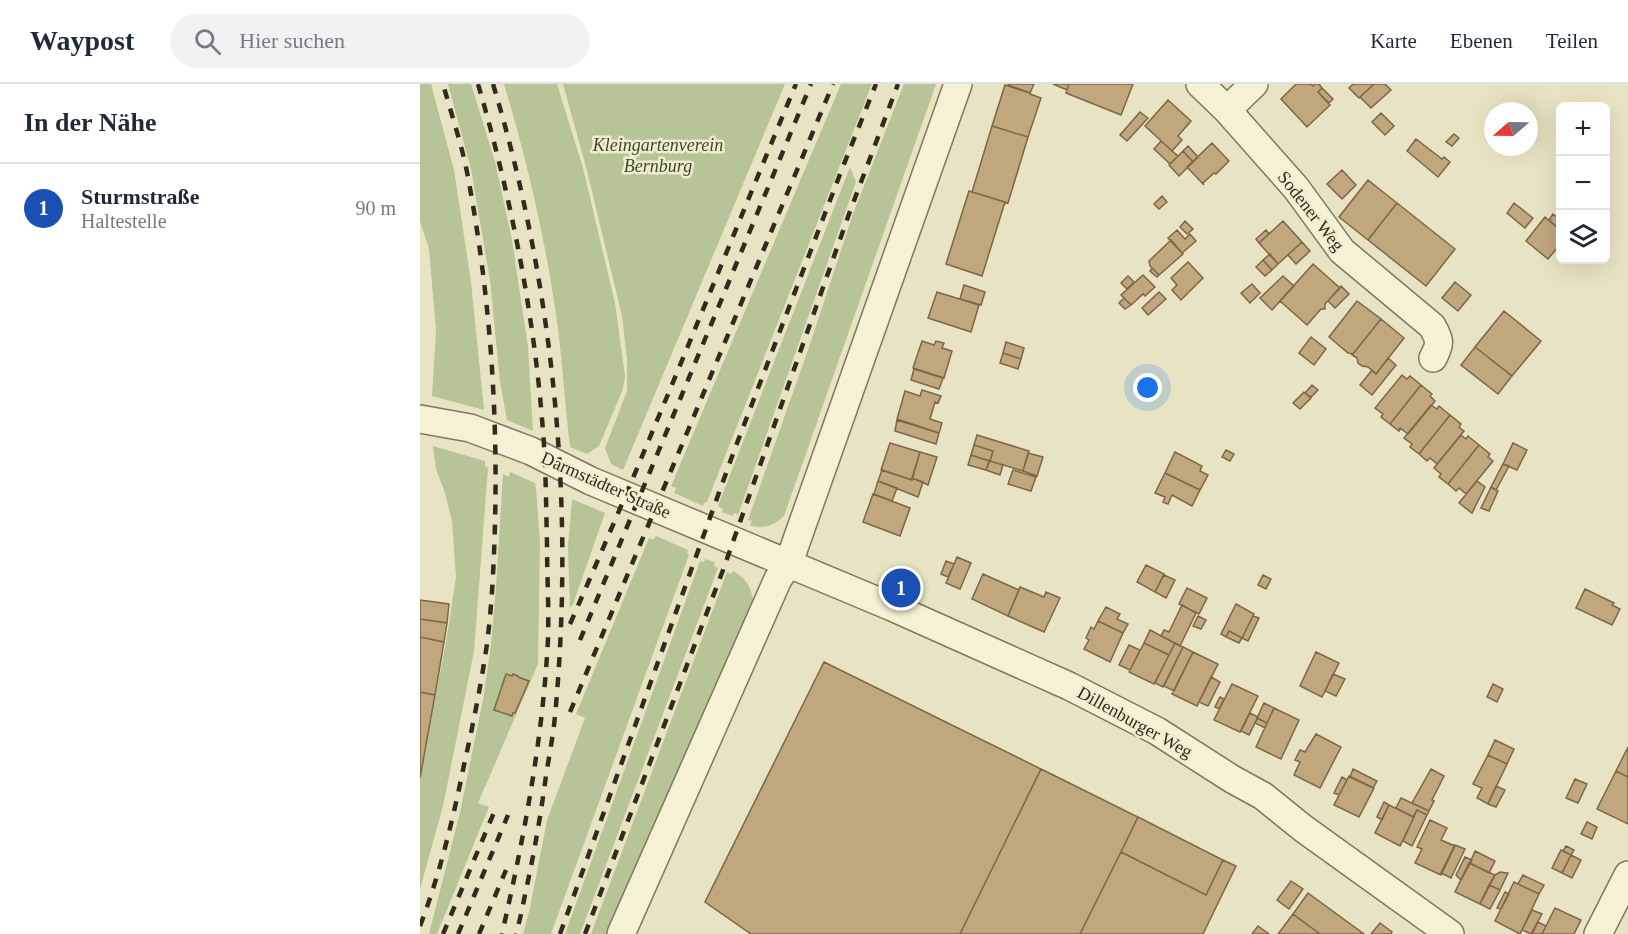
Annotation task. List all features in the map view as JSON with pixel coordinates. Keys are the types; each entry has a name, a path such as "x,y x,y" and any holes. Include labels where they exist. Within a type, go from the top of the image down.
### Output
{"street":[{"path":"621,934 778,579 788,565 958,84"},
{"name":"Sodener Weg","path":"1200,84 1227,110 1296,188 1342,251 1422,316 1431,326 1438,337 1439,347 1433,358"},
{"path":"1227,110 1254,84"},
{"name":"Darmstädter Straße","path":"420,419 470,428 520,447 591,481 788,565"},
{"name":"Dillenburger Weg","path":"788,565 978,644 1069,686 1157,731 1263,796 1304,829 1450,934"},
{"path":"1598,934 1628,874"}],"green space":[{"path":"420,84 431,84 454,170 471,282 484,410 432,396 436,330 429,249 420,221"},
{"path":"448,84 471,84 495,162 512,240 528,347 533,431 507,420 500,382 490,280 471,169"},
{"path":"504,84 557,84 583,168 615,303 625,376 623,389 599,446 587,454 570,447 558,329 548,267 529,175"},
{"name":"Kleingartenverein Bernburg","path":"563,84 785,84 623,470 611,464 605,448 627,391 627,359 622,316 586,167"},
{"path":"841,84 872,84 707,502 703,506 674,493 676,488 671,486"},
{"path":"904,84 936,84 784,516 768,526 750,526 752,521 748,520 853,214"},
{"path":"850,167 856,182 738,515 734,513 733,516 722,512 723,509 718,506"},
{"path":"433,446 485,461 485,466 488,468 474,651 443,806 420,889 420,779 456,577 452,521 436,469"},
{"path":"510,472 535,483 536,488 540,542 538,664 478,803 489,807 437,934 429,934 460,812 483,700 491,645 503,474 509,477"},
{"path":"572,499 605,513 570,608 568,547"},
{"path":"656,536 688,550 689,555 551,934 523,934 547,820 585,718 576,714 649,538 653,540"},
{"path":"705,559 715,562 714,566 718,568 580,934 565,934 700,561 704,562"},
{"path":"733,571 747,583 755,610 613,934 591,934 727,572 731,574"}],"building":[{"path":"1009,84 1034,84 1030,93"},
{"path":"1053,84 1069,84 1067,90"},
{"path":"1069,84 1133,84 1121,115 1066,93"},
{"path":"1296,84 1313,86 1319,84 1322,88 1318,92 1330,105 1307,127 1281,99"},
{"path":"1353,84 1374,84 1359,98 1349,88"},
{"path":"1374,84 1385,84 1391,90 1371,108 1360,97"},
{"path":"1005,85 1041,98 1028,137 992,126"},
{"path":"1322,88 1333,99 1329,103 1318,92"},
{"path":"1168,100 1191,121 1178,136 1182,140 1172,151 1145,126"},
{"path":"1140,112 1148,118 1127,141 1120,135"},
{"path":"1381,113 1394,126 1385,135 1372,122"},
{"path":"992,126 1028,137 1008,203 972,192"},
{"path":"1454,134 1459,138 1452,146 1446,142"},
{"path":"1416,139 1442,159 1444,157 1450,162 1438,177 1407,151"},
{"path":"1161,141 1178,156 1170,164 1154,149"},
{"path":"1212,143 1229,161 1203,183 1204,185 1187,167"},
{"path":"1188,146 1198,157 1193,162 1183,151"},
{"path":"1183,151 1193,162 1179,176 1169,165"},
{"path":"1342,170 1356,185 1342,199 1327,184"},
{"path":"1368,180 1397,203 1368,240 1339,217"},
{"path":"969,191 1005,202 982,276 946,264"},
{"path":"1162,196 1167,202 1159,209 1154,204"},
{"path":"1397,203 1455,249 1426,286 1368,240"},
{"path":"1514,203 1533,218 1525,228 1507,213"},
{"path":"1553,214 1556,217 1556,226 1549,220"},
{"path":"1545,217 1556,227 1556,249 1548,259 1526,241"},
{"path":"1185,221 1193,229 1187,234 1180,227"},
{"path":"1283,221 1302,242 1278,264 1259,243"},
{"path":"1177,230 1185,239 1190,234 1196,241 1182,253 1168,238"},
{"path":"1266,230 1269,234 1259,243 1256,239"},
{"path":"1171,240 1183,254 1159,275 1150,266 1149,261"},
{"path":"1302,242 1310,251 1296,264 1288,255"},
{"path":"1270,254 1278,264 1272,270 1263,260"},
{"path":"1263,260 1272,270 1265,276 1256,267"},
{"path":"1188,262 1203,278 1181,300 1172,290 1177,285 1171,278"},
{"path":"1313,264 1340,288 1325,304 1325,309 1321,309 1307,325 1280,301"},
{"path":"1152,268 1159,275 1157,277 1150,271"},
{"path":"1143,275 1155,287 1131,305 1121,295"},
{"path":"1128,276 1134,282 1127,289 1121,283"},
{"path":"1283,276 1294,286 1272,310 1260,298"},
{"path":"1455,282 1471,295 1458,311 1442,298"},
{"path":"1252,284 1260,293 1250,303 1241,293"},
{"path":"964,285 985,292 981,305 960,299"},
{"path":"1341,286 1349,294 1335,308 1328,301"},
{"path":"937,292 979,305 971,332 928,318"},
{"path":"1159,292 1166,299 1148,315 1142,308"},
{"path":"1124,298 1131,305 1125,309 1119,303"},
{"path":"1357,301 1381,319 1353,354 1348,353 1329,337"},
{"path":"1504,311 1541,341 1512,376 1475,347"},
{"path":"1381,319 1404,338 1376,374 1368,367 1358,363 1357,358 1352,355"},
{"path":"1311,337 1326,349 1314,365 1299,353"},
{"path":"922,341 934,345 936,341 944,343 942,348 952,351 944,378 913,368"},
{"path":"1006,342 1024,348 1021,359 1003,353"},
{"path":"1475,347 1512,376 1498,394 1461,365"},
{"path":"1003,353 1021,359 1018,369 1000,363"},
{"path":"1388,358 1396,365 1372,395 1360,385 1372,370 1376,374"},
{"path":"914,369 943,378 939,389 911,380"},
{"path":"1402,375 1407,379 1410,376 1421,385 1390,424 1375,408"},
{"path":"1312,385 1318,390 1311,397 1305,393"},
{"path":"1421,385 1432,394 1430,396 1435,401 1408,434 1400,428 1399,431 1390,424"},
{"path":"922,390 941,396 938,403 935,402 930,419 942,423 939,433 897,419 905,391 920,396"},
{"path":"1304,392 1311,398 1300,409 1293,403"},
{"path":"1431,405 1437,409 1439,406 1450,415 1419,454 1404,438"},
{"path":"1450,415 1461,424 1459,427 1464,431 1437,464 1430,458 1427,461 1419,454"},
{"path":"897,420 939,433 936,444 895,431"},
{"path":"977,435 1029,451 1023,471 990,461 993,451 974,445"},
{"path":"1461,435 1466,439 1468,436 1479,445 1448,484 1439,477 1441,474 1434,468"},
{"path":"890,443 920,452 912,480 881,470"},
{"path":"1513,443 1527,450 1517,470 1503,464"},
{"path":"974,445 993,451 990,461 971,455"},
{"path":"1479,445 1490,454 1488,457 1493,461 1466,494 1459,488 1456,491 1448,484"},
{"path":"1226,450 1234,454 1230,461 1222,457"},
{"path":"920,452 937,457 928,485 912,478"},
{"path":"1175,452 1202,466 1200,471 1208,475 1200,490 1165,473"},
{"path":"1028,453 1043,457 1037,476 1023,471"},
{"path":"971,455 989,461 986,470 968,465"},
{"path":"990,461 1003,465 1000,475 986,470"},
{"path":"1503,464 1509,466 1496,490 1491,487"},
{"path":"882,470 923,482 918,497 878,481"},
{"path":"1013,470 1036,477 1031,491 1008,484"},
{"path":"1165,473 1200,490 1192,506 1172,495 1168,504 1163,502 1165,497 1155,493"},
{"path":"878,481 897,488 892,501 874,494"},
{"path":"1477,481 1485,487 1472,513 1459,503"},
{"path":"1491,487 1498,491 1489,511 1481,508"},
{"path":"873,494 910,508 900,536 863,522"},
{"path":"957,557 971,563 960,589 946,583"},
{"path":"946,561 954,564 948,577 941,574"},
{"path":"1146,565 1164,574 1155,592 1137,582"},
{"path":"983,574 1019,590 1008,616 972,599"},
{"path":"1164,575 1175,580 1166,598 1155,592"},
{"path":"1263,575 1271,579 1266,589 1258,585"},
{"path":"1020,587 1044,597 1046,592 1060,598 1044,632 1008,616"},
{"path":"1187,588 1207,598 1199,614 1179,604"},
{"path":"1585,589 1614,603 1612,605 1620,609 1612,625 1576,608"},
{"path":"420,600 449,604 447,623 420,619"},
{"path":"1236,604 1254,614 1242,638 1229,631 1226,637 1221,634"},
{"path":"1182,605 1196,613 1180,646 1161,636 1164,630 1169,632"},
{"path":"1106,607 1120,614 1117,619 1128,624 1123,633 1098,621"},
{"path":"1198,616 1206,620 1201,629 1193,626"},
{"path":"1253,616 1259,618 1248,641 1242,638"},
{"path":"420,619 447,623 444,642 420,637"},
{"path":"1098,621 1123,633 1110,662 1084,649 1089,640 1086,638 1091,627 1094,629"},
{"path":"1150,630 1175,643 1169,655 1144,643"},
{"path":"1229,631 1242,638 1239,643 1226,637"},
{"path":"420,637 444,642 435,695 420,692"},
{"path":"1144,643 1169,655 1154,684 1129,672"},
{"path":"1175,643 1183,647 1163,687 1155,683"},
{"path":"1129,645 1140,650 1130,670 1119,665"},
{"path":"1183,647 1193,652 1174,691 1164,686"},
{"path":"1193,652 1218,664 1197,706 1172,694"},
{"path":"1316,652 1339,663 1322,697 1300,686"},
{"path":"824,662 1041,769 960,934 751,934 705,902"},
{"path":"506,674 512,676 513,674 529,681 512,716 494,710"},
{"path":"1333,674 1345,679 1336,696 1325,691"},
{"path":"1211,677 1220,682 1208,706 1199,702"},
{"path":"1232,684 1258,696 1240,732 1214,720"},
{"path":"1493,684 1503,689 1497,702 1487,697"},
{"path":"420,692 435,695 420,778"},
{"path":"1220,697 1224,699 1219,709 1215,707"},
{"path":"1264,703 1274,708 1267,723 1257,718"},
{"path":"1274,708 1299,720 1281,759 1256,747"},
{"path":"1250,713 1258,717 1249,735 1241,731"},
{"path":"1257,718 1267,723 1265,728 1255,723"},
{"path":"1316,734 1341,747 1320,788 1294,775 1300,762 1295,760 1300,750 1305,752"},
{"path":"1495,740 1514,749 1507,764 1488,755"},
{"path":"1628,747 1628,777 1616,771"},
{"path":"1488,755 1507,764 1488,804 1477,798 1482,788 1473,784"},
{"path":"1041,769 1138,817 1121,852 1080,934 960,934"},
{"path":"1353,769 1377,781 1373,788 1350,777"},
{"path":"1431,769 1444,776 1429,811 1412,803"},
{"path":"1616,771 1628,777 1628,824 1597,809"},
{"path":"1349,776 1374,788 1359,817 1334,805"},
{"path":"1342,777 1347,780 1339,795 1334,793"},
{"path":"1575,779 1587,784 1578,803 1566,798"},
{"path":"1496,786 1505,790 1496,807 1488,804"},
{"path":"1401,798 1429,811 1427,815 1417,810 1413,817 1396,808"},
{"path":"1384,802 1389,805 1382,820 1377,817"},
{"path":"1389,805 1414,817 1400,846 1375,833"},
{"path":"1417,810 1427,815 1412,846 1403,841"},
{"path":"1138,817 1223,860 1206,895 1121,852"},
{"path":"1430,820 1447,828 1441,840 1455,846 1441,875 1415,863 1422,849 1417,847"},
{"path":"1587,822 1597,827 1592,839 1581,834"},
{"path":"1455,845 1465,849 1451,878 1441,873"},
{"path":"1566,846 1574,850 1571,855 1563,851"},
{"path":"1561,850 1571,855 1562,873 1552,868"},
{"path":"1475,851 1495,861 1489,873 1470,863"},
{"path":"1121,852 1206,895 1223,860 1236,866 1203,934 1080,934"},
{"path":"1571,855 1581,860 1572,878 1562,873"},
{"path":"1465,857 1472,860 1461,880 1456,875"},
{"path":"1469,863 1495,875 1480,904 1455,892"},
{"path":"1500,872 1508,873 1500,890 1489,885 1495,875"},
{"path":"1523,875 1544,885 1539,894 1518,884"},
{"path":"1291,881 1303,889 1289,909 1277,900"},
{"path":"1514,882 1539,894 1520,934 1495,921"},
{"path":"1489,885 1500,890 1490,909 1480,904"},
{"path":"1505,892 1509,894 1501,909 1497,908"},
{"path":"1308,893 1364,934 1320,934 1293,914"},
{"path":"1555,908 1581,920 1574,934 1542,934"},
{"path":"1532,910 1542,914 1531,934 1522,930"},
{"path":"1293,914 1320,934 1278,934"},
{"path":"1538,922 1546,926 1542,934 1532,934"},
{"path":"1380,923 1392,932 1391,934 1371,934"},
{"path":"1258,926 1269,934 1252,934"}],"railway":[{"path":"420,926 451,826 471,735 487,644 495,523 493,390 481,259 467,172 443,84"},
{"path":"478,84 501,169 520,256 539,387 546,487 548,639 542,713 518,861 502,934"},
{"path":"493,84 514,161 545,317 560,476 561,636 555,716 537,836 516,934"},
{"path":"570,624 796,84"},
{"path":"580,640 811,84"},
{"path":"570,712 833,84"},
{"path":"560,934 734,451 876,84"},
{"path":"585,934 723,570 849,214 898,84"},
{"path":"443,934 495,810"},
{"path":"458,934 508,815"},
{"path":"479,934 506,870"}],"place":[{"name":"Sturmstraße","path":"901,588"}]}
